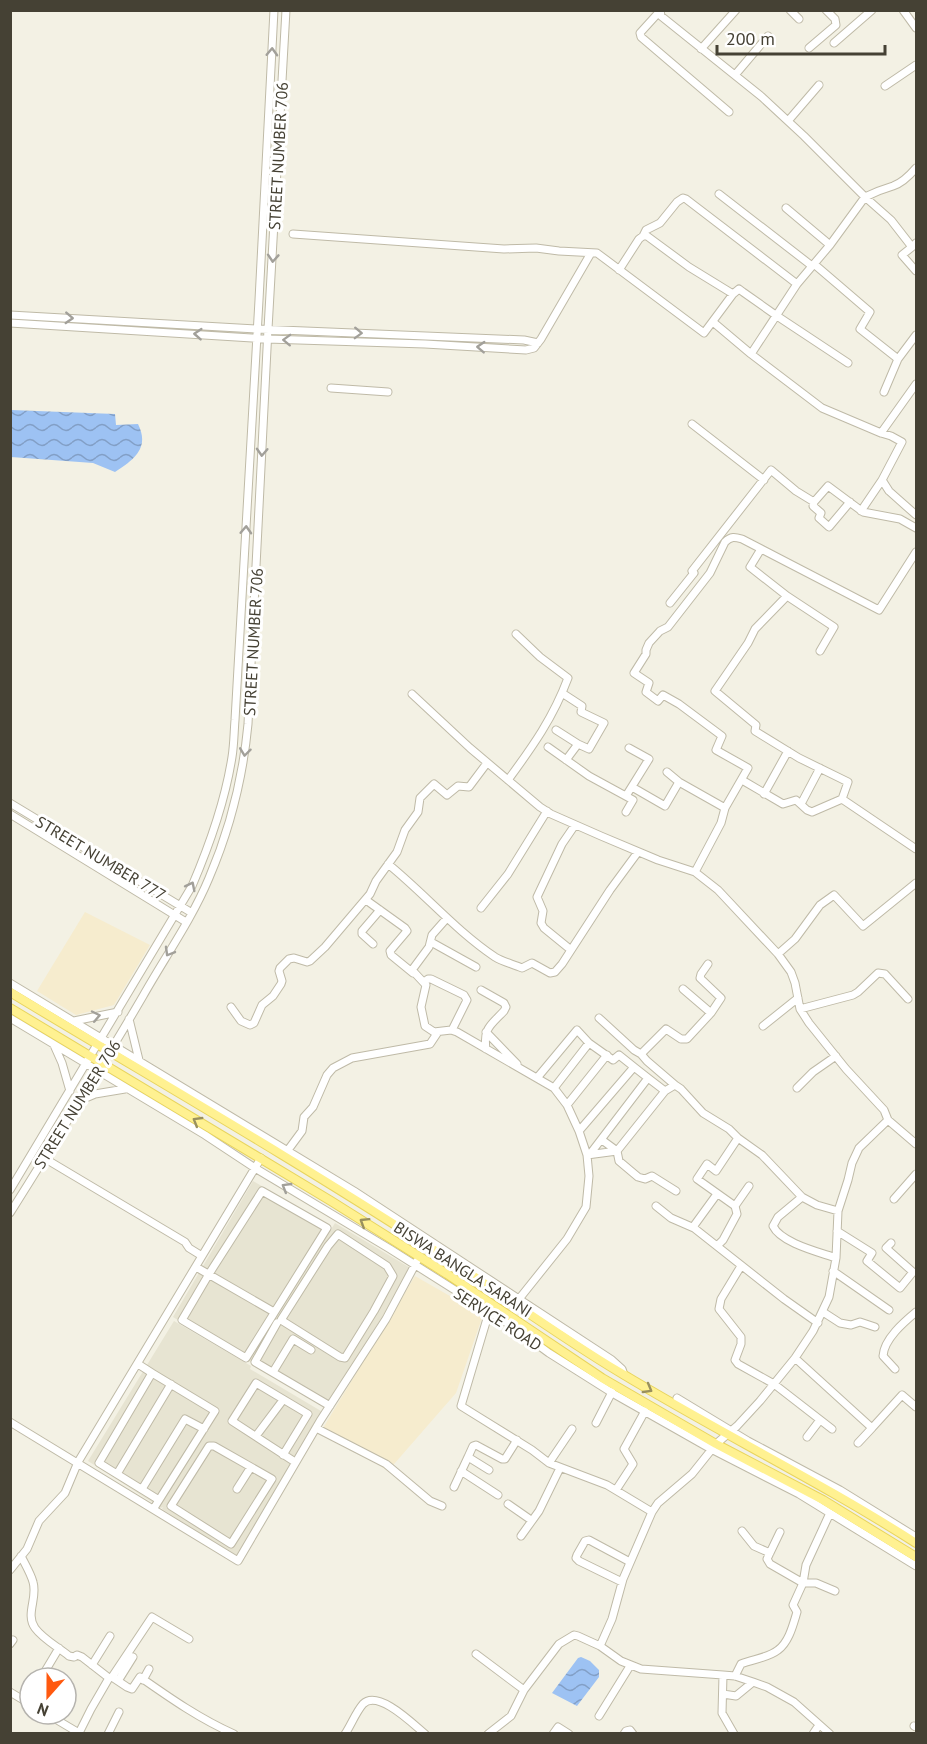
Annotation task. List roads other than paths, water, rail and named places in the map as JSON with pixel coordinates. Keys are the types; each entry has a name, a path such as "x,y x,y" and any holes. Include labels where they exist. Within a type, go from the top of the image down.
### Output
{"main road":[{"name":"BISWA BANGLA SARANI","path":"10,992 100,1041 232,1123 409,1234 624,1375 838,1492 916,1540"},
{"name":"BISWA BANGLA SARANI","path":"10,1008 100,1068 261,1158 332,1201 418,1261 714,1446 823,1500 916,1557"}],"street":[{"name":"STREET NUMBER 706","path":"10,1190 13,1181 118,1012 192,886 211,841 224,798 232,756 274,10"},
{"name":"STREET NUMBER 706","path":"10,1213 112,1049 192,913 209,879 225,835 245,757 286,10"},
{"path":"701,49 736,10"},
{"path":"790,10 799,19"},
{"path":"809,48 836,25 835,19 826,10"},
{"path":"834,43 872,10"},
{"path":"903,10 916,28"},
{"path":"660,11 661,16 718,60 788,121 891,220 914,245 902,255 916,271"},
{"path":"660,11 640,33 641,37 729,112"},
{"path":"735,75 768,36"},
{"path":"885,86 916,64"},
{"path":"788,121 819,85"},
{"path":"751,354 798,284 865,197 895,185 916,168"},
{"path":"719,194 813,265 870,312 860,329 898,359"},
{"path":"620,270 646,230 660,223 683,198 798,284"},
{"path":"786,208 830,245"},
{"path":"293,234 594,253 704,333 739,289 848,363"},
{"path":"643,236 650,238 689,267 733,294"},
{"path":"10,323 267,339 526,350 534,348 538,343 594,253"},
{"path":"10,315 257,329 524,340 538,343"},
{"path":"712,322 822,408 902,442 882,480 861,511"},
{"path":"884,392 898,359 916,335"},
{"path":"880,433 916,384"},
{"path":"331,388 388,392"},
{"path":"692,424 764,480"},
{"path":"670,603 694,573 692,571 720,534 771,470 796,491 814,502"},
{"path":"882,480 885,487 916,515"},
{"path":"850,502 829,527 819,518 821,513 813,506 828,486 850,502 861,511 900,519 916,528"},
{"path":"720,534 742,539 879,610 916,552"},
{"path":"695,872 721,823 725,808 748,768 716,750 722,736 663,695 658,701 646,692 649,683 634,674 646,654 649,643 660,631 669,626 710,573 725,542 730,538"},
{"path":"760,549 750,567 787,596 834,627 820,651"},
{"path":"742,780 783,804 796,800 812,812 842,799 848,782 755,731 756,725 715,691 748,644 755,629 787,596"},
{"path":"508,780 553,714 568,678 540,657 516,634"},
{"path":"556,730 589,749 604,723 581,712 582,706 562,693"},
{"path":"412,694 488,763 546,811 638,852 695,872 718,890 778,954 791,972 800,1009 836,1056 884,1110 888,1120 916,1144"},
{"path":"566,760 578,744"},
{"path":"548,747 589,776 633,800 626,812"},
{"path":"626,796 649,759 629,748"},
{"path":"765,794 788,751"},
{"path":"231,1008 241,1021 252,1025 262,1005 273,996 281,984 280,968 289,959 294,958 310,962 366,900 398,852 405,830 417,815 420,798 431,786 436,785 447,795 458,786 469,787 488,763"},
{"path":"801,804 820,768"},
{"path":"667,772 725,808"},
{"path":"632,787 665,806 680,782"},
{"path":"842,799 916,849"},
{"name":"STREET NUMBER 777","path":"10,803 192,913"},
{"path":"481,908 508,874 546,811"},
{"name":"STREET NUMBER 777","path":"10,814 186,922"},
{"path":"571,950 541,923 543,911 537,897 562,844 575,825"},
{"path":"388,864 418,889 447,918 497,958 522,968 532,963 549,973 555,972 638,852"},
{"path":"778,954 795,939 820,905 834,894 863,926 916,883"},
{"path":"366,900 407,931 390,951 391,955 424,982 426,989 421,1007 425,1026 429,1030 438,1032 452,1030 554,1088 567,1104 588,1154 589,1176 586,1208 567,1239 519,1299"},
{"path":"373,944 362,934 362,931 380,910"},
{"path":"413,973 413,967 429,947 432,935 447,918"},
{"path":"431,942 476,968"},
{"path":"641,1054 666,1029 681,1039 687,1040 711,1013 721,998 700,978 708,964"},
{"path":"800,1009 853,995 881,973 885,974 908,999"},
{"path":"424,982 431,979 464,995 466,999 452,1030"},
{"path":"10,983 74,1021 100,1041"},
{"path":"683,989 711,1013"},
{"path":"481,990 504,1003 506,1007 484,1036 486,1048"},
{"path":"763,1026 798,998"},
{"path":"74,1021 118,1012"},
{"path":"10,1018 88,1060"},
{"path":"599,1018 681,1089 703,1113 729,1130 769,1162 802,1197 817,1205 838,1211"},
{"path":"129,1019 139,1060"},
{"path":"537,1078 577,1030 613,1060 619,1055 665,1092"},
{"path":"288,1150 303,1129 304,1117 313,1107 327,1075 333,1068 352,1058 430,1044 438,1032"},
{"path":"486,1032 524,1070"},
{"path":"554,1088 589,1042"},
{"path":"53,1043 62,1063 70,1091"},
{"path":"112,1049 139,1060 354,1191 612,1360 622,1369 624,1375"},
{"path":"567,1104 607,1055"},
{"path":"797,1088 813,1072 836,1056"},
{"path":"579,1131 634,1067"},
{"name":"SERVICE ROAD","path":"100,1068 127,1089 255,1168 418,1261 549,1353 612,1392 799,1494 916,1566"},
{"path":"588,1154 602,1140 648,1078"},
{"path":"588,1154 617,1151 665,1092 675,1085"},
{"path":"79,1101 95,1094 127,1089"},
{"path":"600,1646 612,1619 630,1562 658,1503 692,1474 714,1446 746,1417 795,1358 818,1323 829,1297 836,1258 838,1211 855,1155 859,1148 888,1120"},
{"path":"717,1246 738,1214 735,1206 697,1179 707,1164 716,1171 738,1138"},
{"path":"602,1140 617,1151 619,1161 638,1177 645,1179 652,1176 676,1191"},
{"path":"44,1158 185,1242 189,1248 202,1256"},
{"path":"10,1569 33,1537 39,1521 64,1493 78,1462 261,1158"},
{"path":"894,1199 916,1174"},
{"path":"13,1181 26,1188"},
{"path":"735,1206 749,1186"},
{"path":"262,1191 327,1228 274,1312 246,1358 182,1320 262,1191"},
{"path":"693,1227 717,1194"},
{"path":"802,1197 775,1221 775,1230 795,1244 836,1258"},
{"path":"656,1206 671,1218 693,1227 818,1323"},
{"path":"837,1232 872,1253 867,1261 900,1288 913,1272 886,1248 891,1243"},
{"path":"338,1234 387,1266 393,1276 372,1314 345,1358 281,1320 338,1234"},
{"path":"10,1422 238,1561 316,1428 384,1322 418,1261"},
{"path":"741,1266 722,1299 719,1309 741,1338 735,1360 738,1364 774,1383 831,1429"},
{"path":"196,1267 274,1312"},
{"path":"833,1271 889,1310"},
{"path":"489,1312 461,1406 517,1440 549,1464 608,1485 652,1512"},
{"path":"823,1312 840,1323 851,1325 860,1322 875,1327"},
{"path":"895,1369 883,1356 883,1348 894,1333 916,1312"},
{"path":"372,1314 384,1322"},
{"path":"277,1323 255,1362 330,1406"},
{"path":"273,1372 293,1339 311,1350"},
{"path":"795,1358 872,1428"},
{"path":"138,1364 215,1411 154,1508"},
{"path":"152,1373 99,1463 159,1500"},
{"path":"283,1455 308,1414 256,1383 232,1421 283,1455 296,1462"},
{"path":"117,1474 171,1384"},
{"path":"596,1423 612,1392"},
{"path":"858,1443 902,1395 916,1407"},
{"path":"677,1398 728,1432"},
{"path":"256,1436 283,1400"},
{"path":"616,1490 633,1464 624,1449 645,1412"},
{"path":"142,1489 185,1419 204,1429"},
{"path":"807,1437 820,1420"},
{"path":"316,1428 386,1464 425,1498 442,1506"},
{"path":"549,1464 572,1429"},
{"path":"454,1487 473,1446 476,1445 505,1459 517,1440"},
{"path":"209,1446 214,1446 272,1479 255,1506 231,1544 171,1506 209,1446"},
{"path":"468,1456 489,1470"},
{"path":"237,1489 251,1467"},
{"path":"521,1536 538,1511 560,1468"},
{"path":"461,1471 498,1495"},
{"path":"508,1504 531,1520"},
{"path":"255,1506 266,1513"},
{"path":"735,1676 741,1664 771,1654 785,1643 797,1612 793,1605 804,1583 806,1565 830,1513"},
{"path":"742,1531 754,1546 770,1552"},
{"path":"780,1532 767,1559 770,1564 804,1583 816,1583 835,1591"},
{"path":"622,1582 577,1560 577,1555 585,1541 589,1540 630,1562"},
{"path":"21,1556 33,1581 35,1596 31,1621 36,1630 69,1656 82,1657 132,1689 140,1677 170,1699 234,1734"},
{"path":"80,1733 87,1715 152,1617 189,1639"},
{"path":"92,1665 110,1636"},
{"path":"488,1734 511,1716 524,1690 555,1649 570,1637 578,1636 600,1646 630,1666 735,1676 767,1687 794,1702 830,1734"},
{"path":"48,1666 59,1648"},
{"path":"476,1654 524,1690"},
{"path":"113,1678 134,1657"},
{"path":"599,1716 630,1666"},
{"path":"143,1680 149,1669"},
{"path":"723,1675 722,1713 734,1734"},
{"path":"723,1694 736,1696 753,1682"},
{"path":"345,1734 364,1703 371,1700 388,1704 425,1734"},
{"path":"108,1734 119,1712"},
{"path":"813,1734 819,1725"},
{"path":"553,1734 558,1727 569,1734"},
{"path":"624,1734 630,1730 633,1734"}],"water":[{"path":"11,410 115,414 116,425 138,424 141,432 141,447 134,458 115,472 93,463 11,457"},
{"path":"581,1657 590,1661 599,1670 599,1677 577,1706 552,1693"}]}
